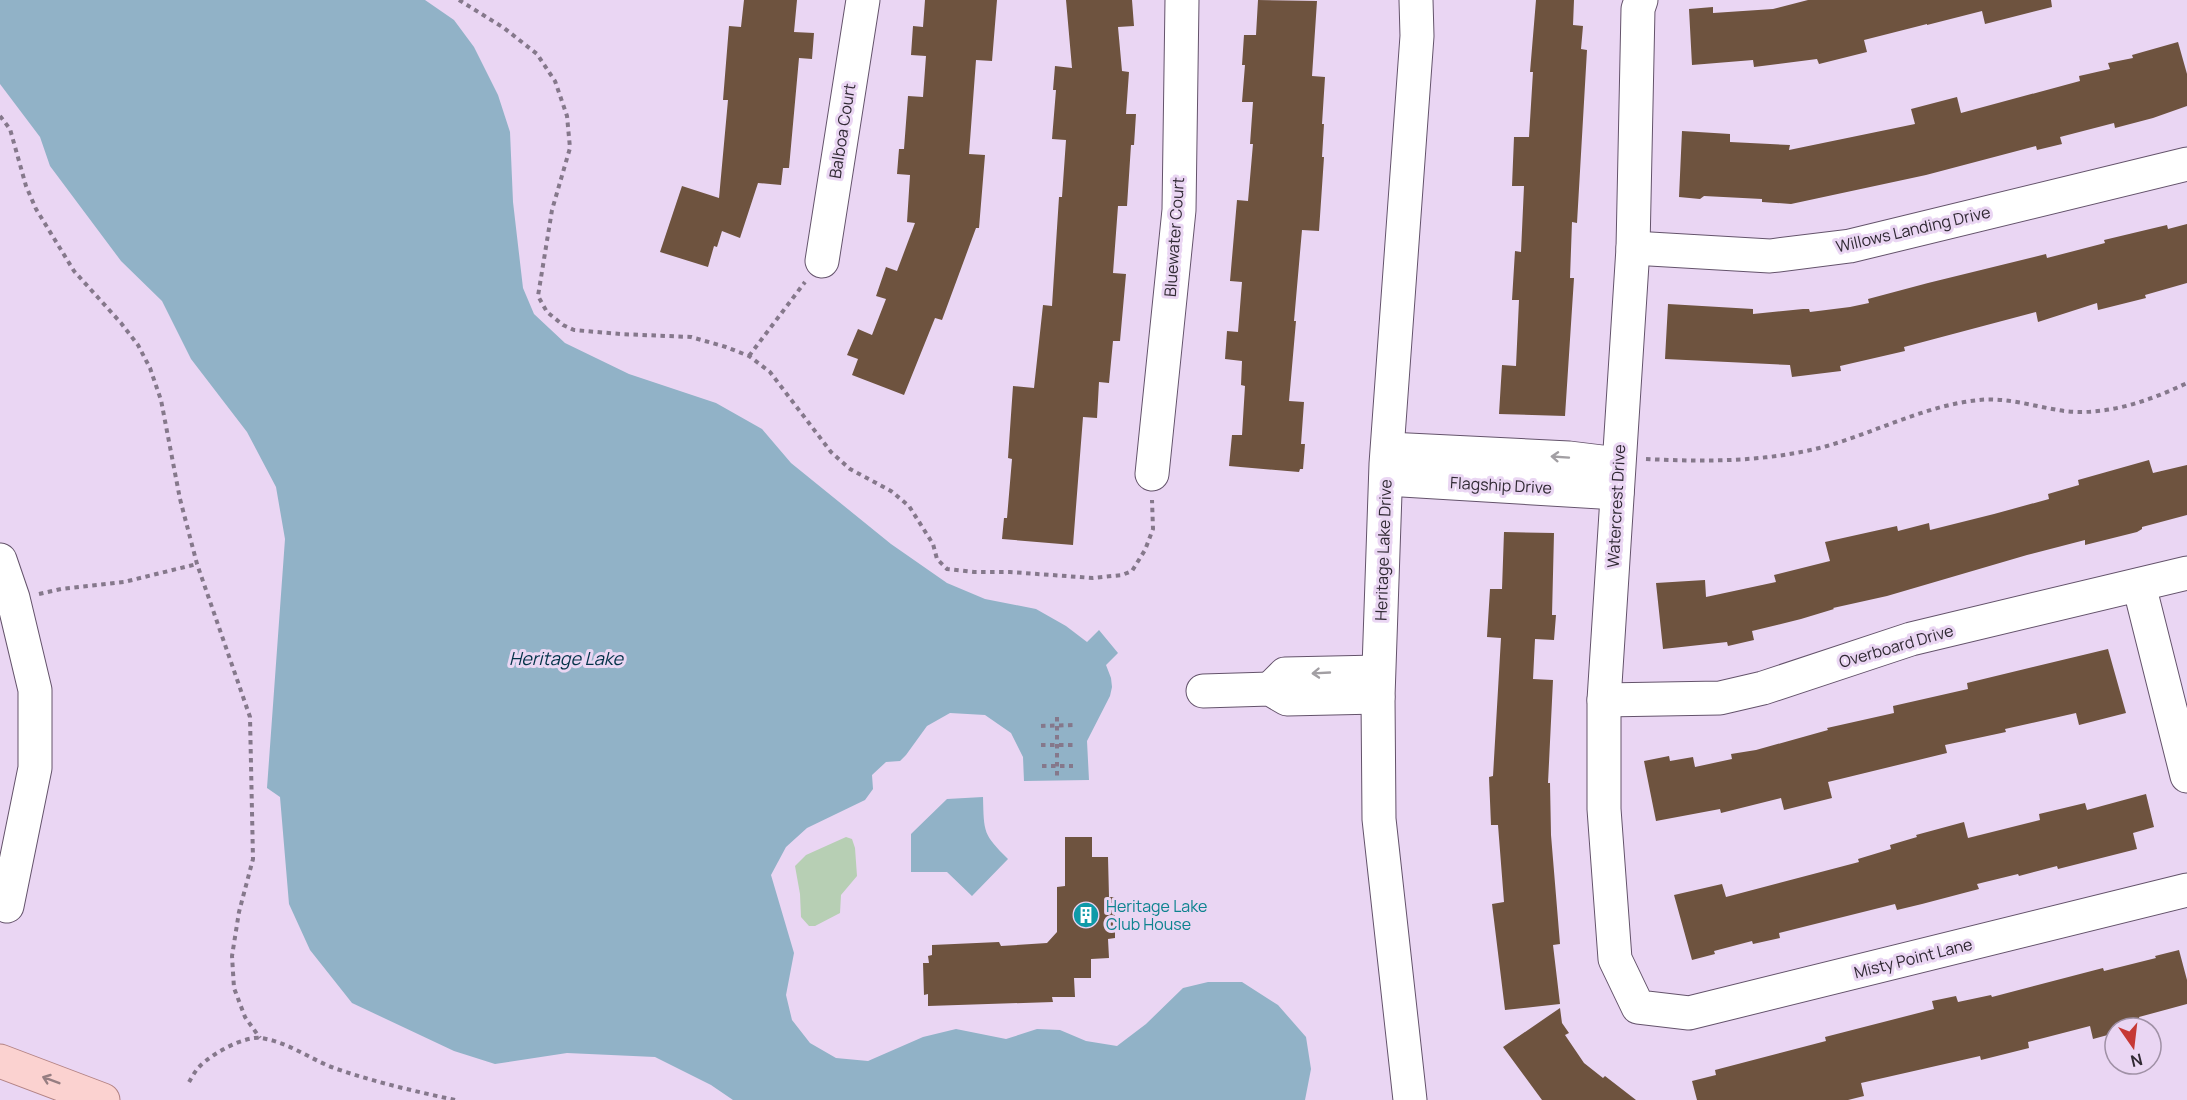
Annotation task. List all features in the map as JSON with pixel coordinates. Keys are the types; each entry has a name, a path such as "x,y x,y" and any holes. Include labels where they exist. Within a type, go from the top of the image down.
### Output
{"main road":[{"path":"0,1061 103,1100"}],"street":[{"name":"Balboa Court","path":"822,261 863,0"},
{"name":"Bluewater Court","path":"1152,474 1179,210 1182,0"},
{"name":"Heritage Lake Drive","path":"1410,1100 1379,819 1378,685 1387,464 1417,36 1416,0"},
{"name":"Watercrest Drive","path":"1638,1007 1615,959 1604,809 1604,700 1633,248 1638,9 1641,0"},
{"name":"Willows Landing Drive","path":"1633,248 1770,256 1850,246 2187,164"},
{"name":"Flagship Drive","path":"1387,464 1558,457 1618,471"},
{"path":"0,560 7,600 35,690 35,768 6,906"},
{"name":"Overboard Drive","path":"1604,700 1720,698 1763,688 1911,639 2187,573"},
{"path":"2139,585 2187,776"},
{"path":"1203,691 1270,689 1287,699 1378,685"},
{"name":"Misty Point Lane","path":"1638,1007 1689,1013 2187,890"}],"path":[{"path":"459,0 504,28 537,54 555,81 567,116 570,148 552,210 538,296 547,312 563,326 574,330 691,337 749,356 770,372 831,452 850,469 891,490 909,506 933,544 937,559 947,569 1092,578 1122,575 1132,571 1153,529 1152,474"},
{"path":"0,116 10,129 26,186 36,209 74,271 138,345 150,368 161,400 180,499 197,564 250,717 253,859 239,912 232,956 234,988 245,1017 260,1038"},
{"path":"749,356 822,261"},
{"path":"1618,471 1789,454 1828,446 1898,420 1979,400 2013,402 2067,411 2104,410 2161,396 2187,383"},
{"path":"7,600 61,589 124,582 197,564"},
{"path":"1057,717 1058,780"},
{"path":"1041,726 1073,726"},
{"path":"1041,745 1073,745"},
{"path":"1042,766 1073,766"},
{"path":"189,1082 200,1066 226,1047 260,1038 291,1047 343,1070 406,1090 455,1100"}],"green space":[{"path":"846,837 852,839 855,848 857,876 841,895 840,913 815,926 809,926 801,917 795,866 806,855"}],"water":[{"name":"Heritage Lake","path":"0,0 425,0 454,20 474,47 498,95 510,132 513,202 523,288 534,314 565,343 629,374 716,403 762,429 791,463 891,544 947,583 985,599 1036,609 1066,626 1087,642 1099,630 1118,653 1106,665 1111,678 1110,696 1087,741 1089,780 1024,781 1023,757 1011,733 985,715 950,713 927,726 900,761 886,762 872,775 873,789 865,800 807,828 786,847 771,875 794,953 786,995 792,1020 810,1043 836,1058 868,1061 923,1037 956,1029 1006,1039 1037,1029 1060,1030 1086,1041 1117,1046 1146,1024 1183,988 1208,982 1242,982 1278,1005 1306,1037 1311,1069 1305,1100 733,1100 711,1085 655,1057 567,1053 495,1064 454,1051 352,1003 310,950 289,904 280,797 267,788 285,539 276,487 247,432 191,359 162,301 121,261 50,166 40,137 0,84"},
{"path":"983,797 985,826 989,838 1008,859 972,896 947,872 911,872 911,834 947,799"}],"building":[{"path":"744,0 797,0 794,32 814,33 812,59 799,58 789,168 783,168 781,185 758,183 740,238 722,231 717,247 714,246 708,267 660,252 682,186 719,198 728,100 723,100 729,26 741,27"},
{"path":"925,0 997,0 992,61 976,60 969,154 985,155 979,228 976,228 942,320 935,318 904,395 852,375 858,359 847,355 858,329 872,335 886,299 876,296 886,267 897,271 915,223 907,222 910,175 897,174 899,149 904,149 908,96 923,97 926,56 911,55 913,26 923,27"},
{"path":"1066,0 1132,0 1134,26 1118,27 1122,71 1129,72 1126,114 1136,114 1134,145 1131,145 1127,206 1118,206 1113,273 1126,274 1120,341 1113,341 1109,383 1099,382 1097,418 1083,417 1073,545 1002,539 1004,518 1007,518 1012,459 1008,458 1013,386 1034,388 1043,305 1052,306 1059,197 1062,197 1066,140 1052,139 1056,90 1053,90 1055,66 1072,68"},
{"path":"1258,0 1317,1 1312,76 1325,77 1322,124 1324,124 1322,157 1324,157 1319,231 1302,230 1294,321 1296,321 1289,401 1304,402 1301,444 1305,444 1303,469 1299,472 1229,466 1232,435 1242,435 1245,386 1241,385 1242,361 1225,359 1227,331 1238,332 1242,282 1230,281 1237,200 1248,201 1253,144 1250,144 1253,102 1242,102 1245,65 1242,65 1244,35 1256,35"},
{"path":"1536,0 1574,0 1573,25 1583,26 1581,49 1587,50 1577,223 1572,222 1570,278 1574,278 1565,416 1499,414 1502,365 1516,366 1519,300 1512,300 1515,251 1521,252 1524,186 1512,186 1514,137 1529,137 1533,72 1530,72"},
{"path":"1808,0 2051,0 2052,7 1985,24 1982,11 1927,24 1864,40 1867,52 1819,64 1817,59 1754,67 1753,60 1692,65 1689,9 1713,7 1713,13 1773,9"},
{"path":"2178,42 2187,74 2187,106 2153,118 2115,128 2114,123 2060,137 2062,144 2037,150 2036,146 1926,175 1791,204 1762,202 1762,199 1679,197 1682,131 1730,134 1730,142 1790,145 1789,150 1915,124 1911,109 1957,97 1961,113 2080,81 2079,76 2110,69 2108,63 2133,58 2132,55"},
{"path":"2187,224 2187,283 2145,295 2146,298 2098,310 2097,303 2038,322 2036,312 1904,347 1905,351 1840,366 1841,371 1792,377 1790,365 1665,359 1668,304 1753,309 1753,314 1803,309 1809,309 1810,312 1850,307 1869,303 1868,299 1928,283 2046,254 2047,258 2105,243 2104,240 2167,225 2168,229"},
{"path":"2149,460 2153,473 2187,465 2187,515 2142,527 2137,532 2085,545 2085,540 1887,596 1833,608 1801,619 1752,631 1754,640 1728,646 1727,642 1663,649 1656,583 1705,580 1706,597 1776,582 1774,575 1830,561 1825,542 1897,526 1898,531 1929,523 1930,530 1994,514 2049,499 2048,494 2079,485 2078,480"},
{"path":"1504,532 1554,533 1552,615 1556,615 1554,640 1535,639 1533,679 1553,680 1548,783 1550,783 1551,835 1560,944 1553,945 1560,1004 1505,1010 1492,904 1504,902 1498,825 1491,825 1489,777 1493,776 1501,638 1487,637 1490,589 1502,589"},
{"path":"2108,649 2126,713 2079,725 2076,713 2005,729 2006,732 1945,745 1947,753 1828,782 1832,798 1784,810 1781,798 1721,813 1720,809 1656,821 1644,761 1669,756 1670,761 1693,757 1695,767 1732,759 1731,754 1756,750 1828,730 1827,728 1894,713 1893,706 1968,689 1967,683"},
{"path":"2146,794 2154,827 2133,833 2137,849 2058,869 2057,866 1977,884 1979,889 1897,910 1895,904 1779,933 1780,938 1753,944 1752,941 1714,951 1715,954 1692,960 1674,895 1722,884 1726,897 1859,862 1858,859 1891,849 1890,845 1917,837 1916,835 1964,822 1968,838 2040,820 2039,814 2085,803 2087,810"},
{"name":"Heritage Lake Club House","path":"1065,837 1092,837 1092,857 1108,857 1109,897 1115,897 1115,938 1108,939 1109,958 1091,959 1091,978 1074,978 1075,997 1052,997 1053,1002 928,1006 928,994 924,995 923,963 929,963 928,956 932,955 932,945 999,942 1001,946 1047,943 1057,932 1057,887 1065,886"},
{"path":"2179,950 2187,980 2187,1004 2143,1016 2103,1016 2103,1036 2093,1039 2090,1026 2028,1042 2029,1048 1981,1060 1980,1056 1861,1083 1864,1096 1848,1100 1697,1100 1692,1081 1716,1075 1715,1070 1826,1041 1825,1037 1934,1009 1932,1001 1956,996 1958,1002 1991,995 1992,997 2103,968 2104,971 2156,958 2155,956"},
{"path":"1560,1008 1562,1023 1569,1033 1565,1035 1584,1063 1636,1100 1542,1100 1503,1047"}],"place":[{"name":"Heritage Lake Club House","path":"1086,915"}]}
